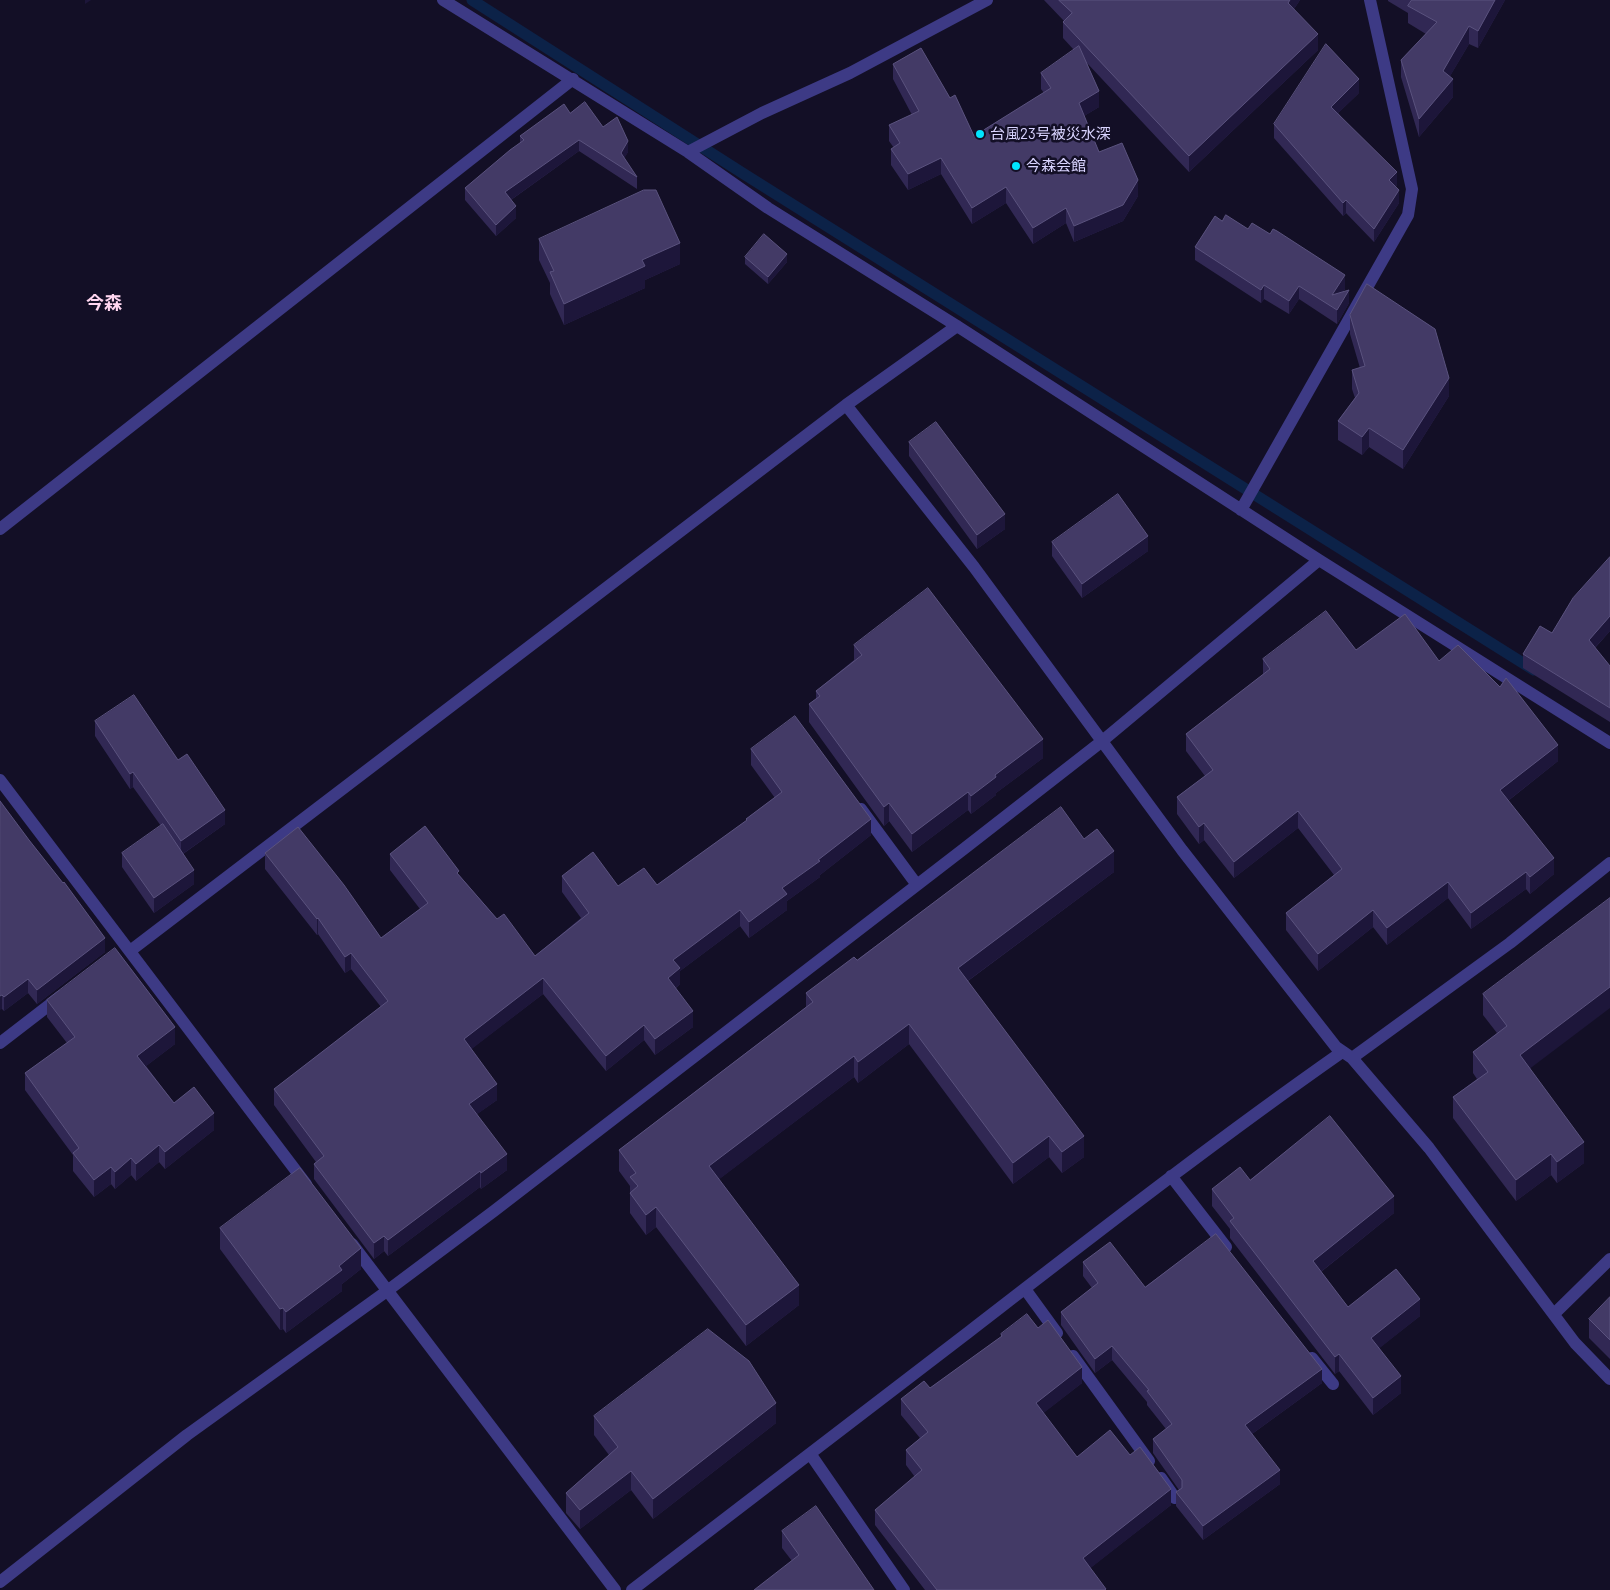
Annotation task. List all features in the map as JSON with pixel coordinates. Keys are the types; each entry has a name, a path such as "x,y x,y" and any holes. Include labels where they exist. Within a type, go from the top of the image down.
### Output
{"street":[{"path":"443,0 688,152 768,208 957,326 1319,560 1610,743"},
{"path":"688,152 762,113 850,73 987,0"},
{"path":"1241,510 1408,215 1412,189 1370,0"},
{"path":"0,530 572,79"},
{"path":"125,950 846,405 957,326"},
{"path":"846,405 974,567 1182,850 1336,1047 1347,1055 1429,1148 1575,1343 1610,1379"},
{"path":"0,1582 187,1434 387,1291 510,1199 917,886 1101,742 1319,560"},
{"path":"0,780 125,950 315,1196"},
{"path":"854,798 917,886"},
{"path":"632,1590 1274,1099 1347,1055 1510,943 1610,863"},
{"path":"0,1043 71,988"},
{"path":"1171,1176 1231,1253"},
{"path":"345,1235 615,1590"},
{"path":"1554,1314 1610,1259"},
{"path":"1025,1289 1175,1498"},
{"path":"1303,1346 1333,1384"},
{"path":"810,1455 904,1590"}],"building":[{"path":"1059,0 1290,0 1288,3 1318,34 1189,156 1063,22 1072,13"},
{"path":"1412,0 1495,0 1478,31 1469,26 1443,71 1453,79 1419,119 1401,60 1437,22 1408,6"},
{"path":"1326,44 1359,79 1331,107 1397,172 1389,180 1399,190 1374,229 1346,200 1343,203 1274,124"},
{"path":"1079,46 1099,91 1079,103 1099,152 1122,143 1138,180 1123,205 1074,226 1066,208 1033,228 1006,187 972,208 941,158 908,174 891,149 900,143 889,125 919,111 893,64 921,48 950,98 955,95 974,136 1051,88 1041,73"},
{"path":"585,102 603,127 617,117 628,141 621,153 637,177 579,140 505,192 516,206 496,225 465,188 524,140 520,136 564,104 570,113"},
{"path":"644,190 656,190 680,243 642,260 645,266 564,304 550,272 554,271 539,239"},
{"path":"1226,215 1248,229 1252,223 1270,234 1273,229 1277,231 1345,275 1332,295 1349,290 1337,310 1299,286 1289,301 1264,285 1261,290 1195,247 1215,216 1222,221"},
{"path":"764,234 787,254 768,277 745,257"},
{"path":"1367,284 1435,329 1449,378 1403,450 1369,428 1362,437 1338,421 1359,393 1352,370 1365,366 1350,315"},
{"path":"936,422 1005,514 977,535 909,442"},
{"path":"1118,494 1148,536 1082,584 1052,542"},
{"path":"1610,557 1610,616 1589,640 1610,666 1610,708 1523,654 1540,626 1552,633 1573,598"},
{"path":"928,588 1043,739 995,775 996,777 971,796 968,792 912,834 889,803 884,807 809,704 820,696 816,691 862,655 854,645"},
{"path":"1326,611 1356,650 1405,614 1439,661 1458,645 1500,687 1506,678 1558,745 1500,790 1554,858 1530,877 1526,872 1471,913 1448,882 1387,928 1373,910 1318,954 1286,913 1342,869 1298,811 1234,862 1204,823 1199,827 1177,797 1213,770 1186,734 1270,669 1263,659"},
{"path":"134,695 178,760 187,754 225,810 181,841 133,772 130,774 95,721"},
{"path":"795,716 871,819 818,860 820,861 782,888 787,894 749,922 740,910 673,960 680,968 668,978 693,1011 655,1039 644,1025 606,1056 543,978 464,1039 497,1084 469,1104 507,1154 481,1173 480,1171 388,1240 384,1236 374,1243 314,1164 324,1156 274,1089 388,1001 351,953 345,957 318,918 265,853 298,827 344,885 381,938 428,903 390,854 425,826 459,871 457,873 497,919 504,914 535,956 589,913 562,876 593,852 618,886 644,868 657,885 747,820 782,792 751,749"},
{"path":"0,801 64,882 105,938 37,990 28,979 4,997 0,996"},
{"path":"1061,807 1084,839 1097,829 1114,851 958,968 1084,1136 1062,1152 1049,1136 1013,1163 909,1024 858,1062 854,1056 709,1166 799,1285 746,1325 656,1207 646,1215 630,1193 638,1186 630,1177 636,1173 619,1150 813,1002 806,993 854,957 857,960"},
{"path":"163,824 194,870 154,898 122,853"},
{"path":"1610,898 1610,987 1520,1055 1584,1142 1557,1162 1551,1154 1516,1180 1453,1097 1488,1072 1473,1052 1507,1026 1483,994"},
{"path":"115,948 175,1027 137,1056 174,1103 194,1087 214,1113 165,1152 159,1145 136,1164 131,1158 115,1172 111,1167 94,1180 73,1153 79,1148 25,1073 75,1037 47,1000"},
{"path":"1330,1116 1394,1196 1313,1261 1348,1307 1396,1269 1420,1299 1371,1338 1401,1376 1373,1398 1339,1354 1335,1357 1230,1221 1234,1218 1212,1189 1240,1167 1250,1180"},
{"path":"300,1168 361,1248 339,1266 342,1270 286,1312 283,1308 280,1309 220,1228"},
{"path":"1216,1234 1322,1369 1245,1425 1280,1470 1203,1526 1176,1492 1182,1488 1182,1480 1153,1439 1172,1424 1147,1391 1149,1390 1112,1346 1095,1359 1061,1312 1098,1283 1083,1262 1110,1242 1145,1287"},
{"path":"1610,1297 1610,1340 1589,1319"},
{"path":"1027,1314 1038,1328 1048,1320 1082,1367 1036,1403 1077,1457 1110,1430 1130,1455 1140,1447 1171,1489 1083,1558 1105,1590 937,1590 875,1510 922,1470 906,1450 928,1432 901,1399 924,1381 930,1388 1002,1336 1001,1334"},
{"path":"708,1329 749,1361 776,1403 653,1499 631,1471 580,1510 566,1493 618,1447 594,1416"},
{"path":"816,1506 874,1590 754,1590 799,1555 782,1531"}],"waterway":[{"path":"472,0 744,174 1534,670"}],"place":[{"name":"台風23号被災水深","path":"980,134"},
{"name":"今森会館","path":"1016,166"}],"district":[{"name":"今森","path":"104,303"}]}
